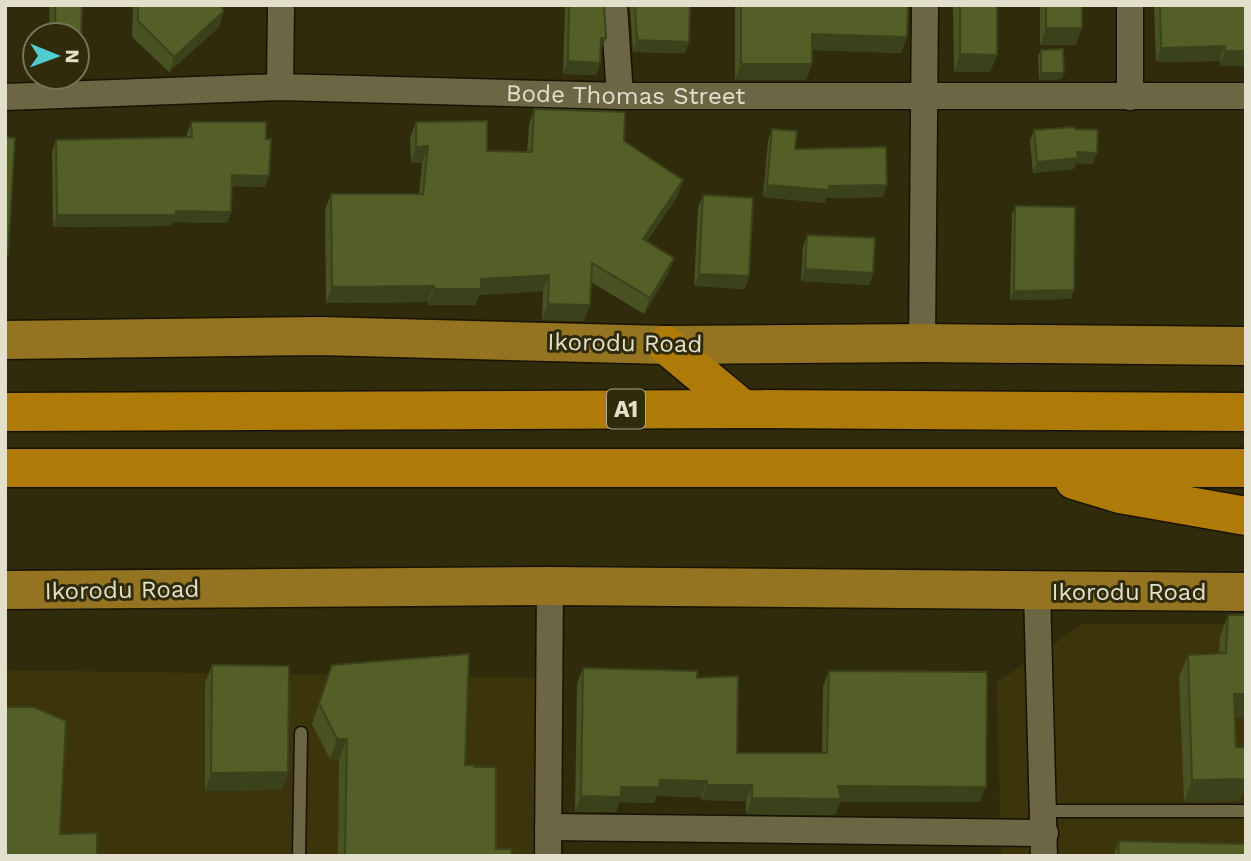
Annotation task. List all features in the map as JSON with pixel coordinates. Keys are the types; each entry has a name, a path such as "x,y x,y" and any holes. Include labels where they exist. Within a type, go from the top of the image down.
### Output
{"highway":[{"path":"666,345 743,409"},
{"name":"A1","path":"5,412 743,409 1246,412"},
{"path":"5,468 1246,468"},
{"path":"5,495 83,468"},
{"path":"1038,469 1120,494 1246,516"}],"main road":[{"name":"Ikorodu Road","path":"5,340 320,336 666,345 922,343 1246,346"},
{"name":"Ikorodu Road","path":"5,590 550,586 1246,592"}],"street":[{"path":"280,87 281,5"},
{"path":"614,5 620,96"},
{"path":"922,343 925,5"},
{"path":"1130,5 1130,97"},
{"name":"Bode Thomas Street","path":"5,97 280,87 620,96 1246,96"},
{"path":"548,856 550,586"},
{"path":"548,827 1044,833 1037,591"}],"lane":[{"path":"299,856 301,733"},
{"path":"1044,833 1246,811"}],"shaded area":[{"path":"1083,624 1246,624 1246,856 1001,856 997,682"},
{"path":"5,670 557,678 557,856 5,856"}],"building":[{"path":"55,5 82,5 82,21 56,21"},
{"path":"138,5 220,5 224,11 174,57 138,21"},
{"path":"569,5 604,5 606,38 601,38 600,63 568,61"},
{"path":"635,5 690,5 689,42 637,40"},
{"path":"741,5 908,5 907,37 812,34 812,64 741,64"},
{"path":"960,5 997,5 997,55 960,54"},
{"path":"1046,5 1082,5 1082,28 1046,28"},
{"path":"1160,5 1246,5 1246,51 1225,51 1225,46 1161,48"},
{"path":"1063,49 1064,73 1041,73 1041,50"},
{"path":"534,109 625,112 624,141 683,180 643,239 674,258 650,298 592,263 590,305 548,304 549,275 481,279 481,289 434,289 434,286 332,287 331,194 423,194 428,146 416,147 416,122 487,121 487,151 532,152"},
{"path":"191,122 266,122 266,139 271,139 269,176 232,175 231,212 57,215 56,140 192,137"},
{"path":"1075,127 1098,130 1097,153 1077,152 1078,158 1037,162 1034,130"},
{"path":"772,129 797,131 795,149 886,147 887,185 829,186 829,190 767,185"},
{"path":"5,137 15,138 8,255 5,255"},
{"path":"703,195 753,198 749,276 699,274"},
{"path":"1015,206 1075,207 1074,290 1014,291"},
{"path":"807,235 875,238 873,273 805,269"},
{"path":"1228,615 1246,615 1246,694 1234,694 1236,747 1246,747 1246,779 1192,780 1188,655 1226,653"},
{"path":"469,654 465,765 496,767 496,849 512,849 511,856 345,856 347,739 337,739 319,703 332,665"},
{"path":"212,665 289,666 288,772 211,773"},
{"path":"583,668 697,671 697,678 738,676 737,753 827,753 829,671 987,672 986,787 838,786 841,799 752,798 752,785 707,785 707,781 660,780 659,787 621,787 621,797 581,796"},
{"path":"5,707 34,707 66,721 60,834 97,833 97,856 5,856"},
{"path":"1119,841 1246,844 1246,856 1118,856"}]}
